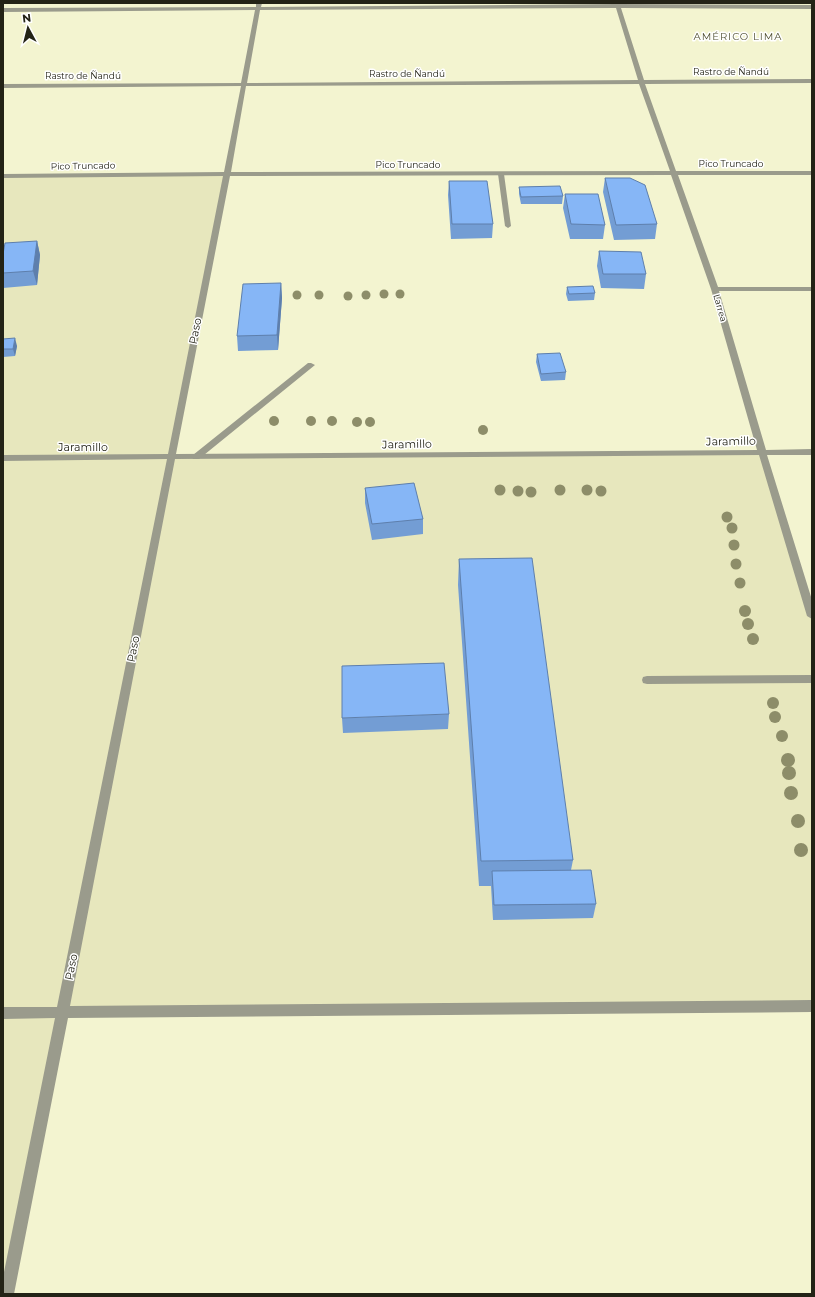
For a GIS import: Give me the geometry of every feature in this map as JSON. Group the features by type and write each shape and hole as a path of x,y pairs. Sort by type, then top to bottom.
{"street":[{"path":"3,10 258,6 618,5 812,7"},
{"name":"Larrea","path":"618,5 641,81 715,289 762,452 812,616"},
{"name":"Paso","path":"7,1294 170,457 227,174 258,6"},
{"name":"Rastro de Ñandú","path":"3,86 812,81"},
{"name":"Pico Truncado","path":"3,176 812,173"},
{"path":"501,174 508,226"},
{"path":"715,289 812,289"},
{"path":"196,457 311,365"},
{"name":"Jaramillo","path":"3,458 812,452"},
{"path":"647,680 812,679"},
{"path":"3,1013 812,1006"}],"shaded area":[{"path":"227,174 170,457 762,452 812,616 812,1006 62,1013 3,1294 3,176"}],"building":[{"path":"605,178 630,178 645,185 657,224 616,225"},
{"path":"449,181 487,181 493,224 452,224"},
{"path":"560,186 563,196 521,197 519,187"},
{"path":"565,194 598,194 605,225 571,224"},
{"path":"37,241 33,271 3,273 3,254 5,243"},
{"path":"599,251 641,252 646,274 603,274"},
{"path":"281,283 277,335 237,336 243,284"},
{"path":"593,286 595,293 569,294 567,287"},
{"path":"15,338 13,349 3,349 3,339"},
{"path":"560,353 566,372 541,374 537,354"},
{"path":"414,483 423,519 372,524 365,488"},
{"path":"532,558 573,860 481,861 459,559"},
{"path":"444,663 449,714 342,718 342,666"},
{"path":"591,870 596,904 494,905 492,871"}],"district":[{"name":"AMÉRICO LIMA","path":"738,36"}]}
